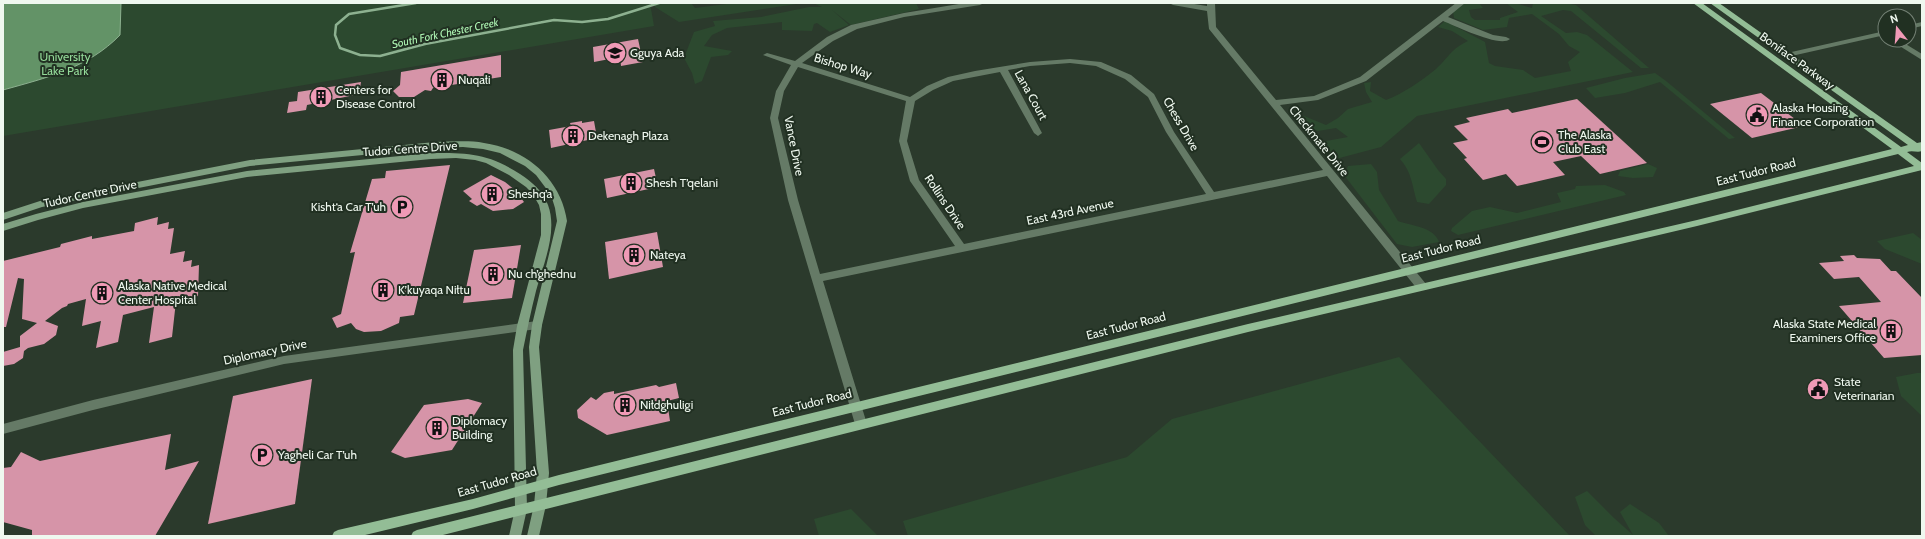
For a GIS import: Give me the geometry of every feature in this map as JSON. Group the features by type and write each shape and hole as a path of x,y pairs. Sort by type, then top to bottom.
{"main road":[{"name":"Boniface Parkway","path":"1697,3 1922,167"},
{"name":"Boniface Parkway","path":"1714,3 1920,148"},
{"name":"East Tudor Road","path":"338,536 473,504 542,484 855,407 1900,151 1920,148"},
{"path":"417,536 1248,328 1697,223 1922,167"}],"street":[{"name":"Vance Drive","path":"861,424 793,200 774,118 780,90 796,64 830,39 854,28 904,16 980,3"},
{"path":"1173,3 1211,6"},
{"path":"1273,103 1315,98 1363,80 1460,3"},
{"name":"Checkmate Drive","path":"1211,6 1212,27 1422,287"},
{"path":"1441,17 1491,37 1506,39"},
{"path":"1787,55 1877,35"},
{"path":"1906,48 1922,58"},
{"name":"Bishop Way","path":"768,55 911,100"},
{"name":"Chess Drive","path":"1003,69 1030,64 1070,62 1098,64 1128,77 1151,96 1170,132 1212,196"},
{"path":"911,100 930,88 951,79 1003,69"},
{"name":"Lana Court","path":"1003,69 1038,133"},
{"name":"Rollins Drive","path":"911,100 903,141 915,181 962,248"},
{"name":"Tudor Centre Drive","path":"3,217 40,204 250,163 435,145 490,147 508,153 532,167 548,182 559,199 562,211 562,221 537,325 534,347 542,484 540,505 533,536"},
{"name":"Tudor Centre Drive","path":"3,228 36,217 83,205 247,174 431,156 480,158 496,163 535,189 544,202 547,214 546,235 522,326 518,350 521,509 515,536"},
{"name":"East 43rd Avenue","path":"817,278 1329,172"},
{"name":"Diplomacy Drive","path":"3,429 94,405 284,360 537,325"}],"green space":[{"name":"University Lake Park","path":"3,3 650,3 654,26 3,136"},
{"path":"655,3 691,3 695,8 734,3 803,3 679,22 655,7"},
{"path":"813,3 916,3 919,9 851,25 832,10 849,25 830,32 817,23 814,24 812,31 782,30 782,22 727,28 712,35 704,46 732,51 728,55 711,57 702,81 695,84 692,73 684,58 694,32 715,26 713,21 761,17 809,7 822,7"},
{"path":"1464,3 1479,3 1483,8 1469,10 1471,17 1475,20 1500,20 1500,18 1518,12 1506,3 1515,3 1532,8 1533,3 1564,3 1576,5 1649,68 1641,68 1571,11 1563,10 1541,16 1566,33 1577,32 1587,35 1633,72 1417,116 1381,147 1332,160 1315,143 1348,137 1336,128 1318,131 1296,122 1304,116 1326,125 1338,118 1348,109 1372,102 1366,92 1364,83 1371,82 1370,91 1386,100 1418,82 1436,69 1454,50 1468,41 1452,31 1438,27 1445,21 1485,42 1489,63 1495,66 1523,70 1535,78 1571,71 1568,62 1580,52 1569,46 1559,34 1532,14 1509,18 1507,27 1483,30 1454,18 1453,11"},
{"path":"1655,73 1735,138 1729,139 1660,82 1625,93 1595,98 1586,88 1625,78"},
{"path":"1419,143 1446,179 1446,185 1429,204 1417,202 1411,179 1407,169 1400,159"},
{"path":"1371,164 1377,172 1379,190 1398,221 1428,230 1439,242 1412,247 1397,244 1344,175 1348,166"},
{"path":"1648,164 1657,168 1653,177 1633,178 1618,176 1620,171"},
{"path":"1605,185 1624,192 1626,195 1458,235 1451,231 1452,228 1472,211 1490,207 1517,213 1561,202 1557,193 1575,189 1576,186"},
{"path":"1913,233 1922,240 1922,264 1885,249 1877,241"},
{"path":"1399,357 1570,536 908,536 903,521 1127,457 1172,419"},
{"path":"1922,373 1922,416 1901,396 1896,377"},
{"path":"1587,491 1633,535 1620,512 1630,504 1659,523 1669,536 1596,536 1585,525 1575,497"},
{"path":"851,509 878,536 819,536 814,519"}],"shaded area":[{"path":"3,3 121,3 120,35 108,46 80,64 50,76 3,90"}],"building":[{"name":"Gguya Ada","path":"638,39 643,62 621,66 620,57 594,62 593,47"},
{"name":"Nuqałi","path":"501,55 501,77 433,88 431,91 425,90 414,97 399,97 393,91 400,85 401,72"},
{"name":"Centers for Disease Control","path":"361,82 359,94 307,105 306,110 287,113 289,102 297,101 298,92"},
{"name":"Alaska Housing Finance Corporation","path":"1761,93 1804,126 1752,138 1710,104"},
{"name":"The Alaska Club East","path":"1577,99 1647,163 1600,174 1581,156 1553,162 1565,175 1517,186 1506,174 1483,180 1464,159 1467,158 1453,143 1468,140 1454,126 1470,122 1466,118 1508,109 1512,113"},
{"name":"Dekenagh Plaza","path":"582,121 582,123 594,121 597,138 551,148 549,130 571,126 570,123"},
{"path":"450,165 414,315 400,317 399,323 381,331 364,332 356,329 351,323 337,328 332,318 341,314 355,252 350,253 372,179 385,178 386,171"},
{"name":"Shesh T’qelani","path":"654,169 658,187 607,198 604,179"},
{"name":"Sheshq’a","path":"491,175 505,182 515,190 524,202 513,209 493,211 481,204 477,206 469,201 472,199 463,191"},
{"name":"Alaska Native Medical Center Hospital","path":"158,217 157,225 169,222 168,229 174,228 170,254 185,251 183,262 192,260 191,267 199,265 198,296 176,301 172,337 149,343 154,307 123,315 118,342 96,348 101,321 82,326 86,299 68,304 45,321 58,326 56,335 44,344 28,348 24,351 23,358 14,364 3,366 3,352 20,347 20,336 37,323 22,319 24,279 18,278 6,327 3,327 3,261 60,247 61,244 92,236 92,239 134,231 135,223"},
{"name":"Nateya","path":"657,232 663,267 609,279 605,242"},
{"name":"Nu ch’ghednu","path":"521,245 512,298 463,303 474,250"},
{"name":"Alaska State Medical Examiners Office","path":"1854,255 1857,258 1880,259 1891,271 1896,271 1922,298 1922,355 1884,358 1839,306 1881,302 1859,277 1834,279 1819,263 1844,261 1840,256"},
{"name":"Yagheli Car T’uh","path":"312,379 295,504 208,524 233,396"},
{"name":"Niłdghuligi","path":"676,383 679,398 667,401 670,421 607,435 578,418 577,410 591,397 596,400 604,393 614,391 614,394 656,385 659,387"},
{"name":"Diplomacy Building","path":"468,399 482,403 452,450 405,458 391,452 424,405"},
{"path":"171,434 165,470 199,461 155,536 32,536 32,530 3,522 3,468 11,467 21,452 40,461"}],"waterway":[{"name":"South Fork Chester Creek","path":"416,3 349,14 336,25 335,35 340,48 360,55 380,56 425,44 554,20 582,22 608,19 659,3"}],"place":[{"name":"Gguya Ada","path":"615,53"},
{"name":"Nuqałi","path":"442,80"},
{"name":"Centers for Disease Control","path":"321,97"},
{"name":"Alaska Housing Finance Corporation","path":"1757,115"},
{"name":"Dekenagh Plaza","path":"573,136"},
{"name":"The Alaska Club East","path":"1542,142"},
{"name":"Shesh T’qelani","path":"631,183"},
{"name":"Sheshq’a","path":"492,194"},
{"name":"Kisht‘a Car T’uh","path":"402,207"},
{"name":"Nateya","path":"634,255"},
{"name":"Nu ch’ghednu","path":"493,274"},
{"name":"K’kuyaqa Niłtu","path":"383,290"},
{"name":"Alaska Native Medical Center Hospital","path":"102,293"},
{"name":"Alaska State Medical Examiners Office","path":"1891,331"},
{"name":"State Veterinarian","path":"1818,389"},
{"name":"Niłdghuligi","path":"625,405"},
{"name":"Diplomacy Building","path":"437,428"},
{"name":"Yagheli Car T’uh","path":"262,455"}]}
